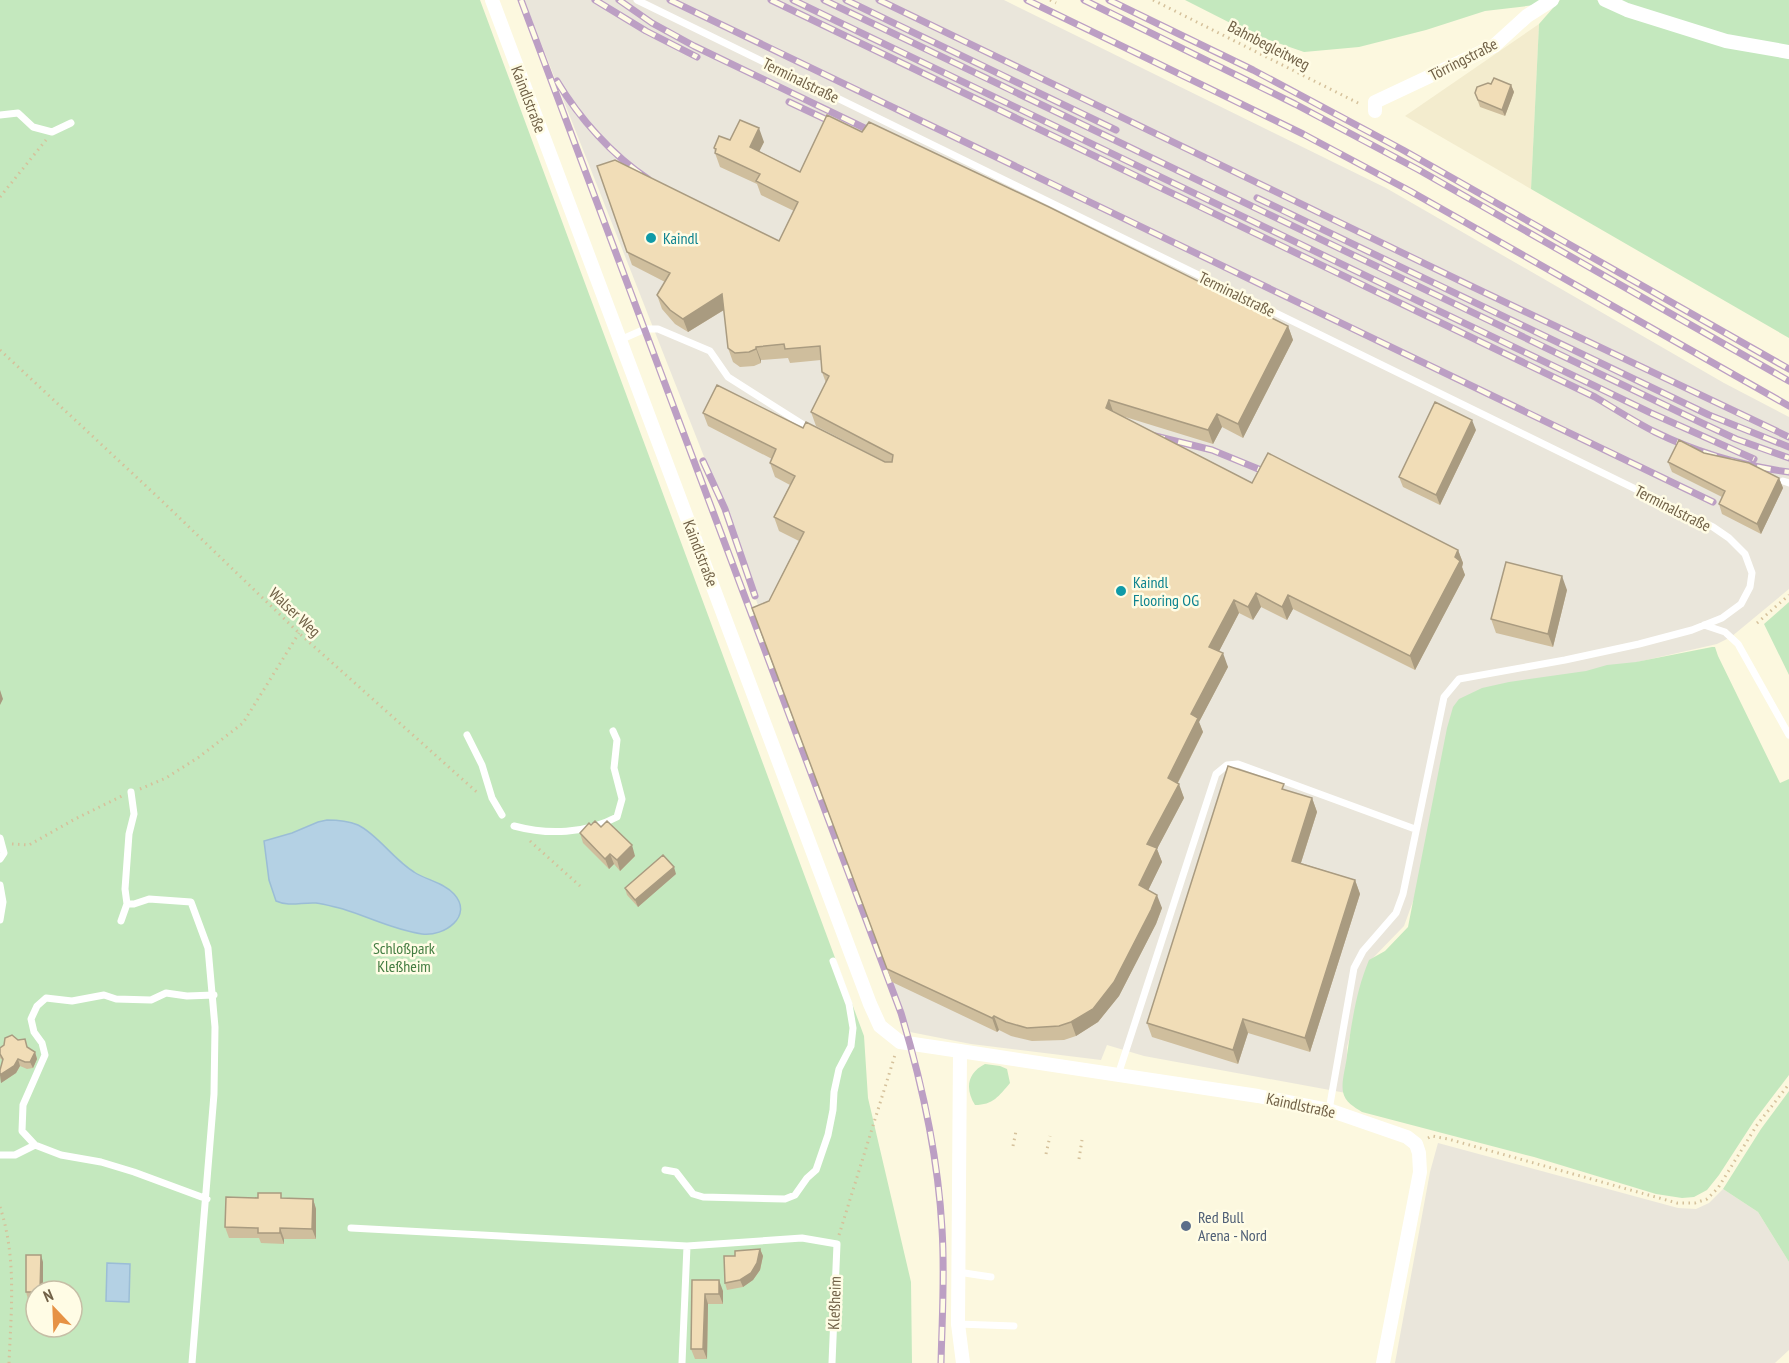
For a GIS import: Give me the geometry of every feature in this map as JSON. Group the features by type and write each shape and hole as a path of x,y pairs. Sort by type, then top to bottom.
{"street":[{"name":"Kaindlstraße","path":"492,0 880,1026 900,1042 1258,1096 1329,1110 1398,1132 1416,1144"},
{"name":"Törringstraße","path":"1375,111 1375,102 1494,46 1527,16 1552,0"},
{"path":"1605,0 1627,10 1726,41 1789,52"},
{"path":"960,1051 957,1213 958,1324 963,1363"},
{"path":"1383,1363 1420,1172 1416,1144"}],"lane":[{"name":"Terminalstraße","path":"637,0 1713,528 1729,538 1745,554 1752,573 1749,587 1741,604 1722,618 1692,630 1628,646 1459,679 1443,697 1403,894 1396,913 1363,951 1354,968 1329,1110"},
{"path":"0,116 18,113 33,127 52,132 71,123"},
{"path":"620,340 645,330 658,329 710,351 728,377 822,435"},
{"path":"1704,625 1725,632 1738,644 1789,735"},
{"path":"514,826 543,832 563,832 602,825 617,817 622,799 614,768 617,740 613,731"},
{"path":"467,735 482,765 492,798 502,815"},
{"path":"1118,1075 1216,774 1227,765 1238,764 1415,829"},
{"path":"121,921 127,904 125,889 129,834 134,814 131,792"},
{"path":"0,838 4,853 0,860"},
{"path":"0,885 3,902 0,920"},
{"path":"127,904 149,899 191,902 208,948 214,995 214,1094 192,1363"},
{"path":"665,1170 676,1172 693,1194 703,1197 784,1199 795,1196 807,1178 816,1170 828,1135 839,1069 851,1046 853,1028 842,981 833,961"},
{"path":"207,1199 134,1172 101,1162 62,1155 35,1145 22,1131 23,1105 45,1055 42,1043 34,1032 31,1019 37,1006 46,998 72,1001 104,995 116,999 151,1000 166,993 187,996 214,995"},
{"path":"0,1155 15,1155 35,1145"},
{"path":"351,1228 687,1246 802,1238 837,1244"},
{"name":"Kleßheim","path":"831,1363 837,1244"},
{"path":"682,1363 687,1246"},
{"path":"958,1272 991,1277"},
{"path":"958,1324 1014,1326"}],"path":[{"path":"1050,0 1056,3"},
{"name":"Bahnbegleitweg","path":"1153,0 1375,111"},
{"path":"0,197 52,132"},
{"name":"Walser Weg","path":"0,350 299,633 484,800"},
{"path":"1756,623 1789,595"},
{"path":"0,838 16,845 29,844 84,814 166,778 199,757 243,723 299,633"},
{"path":"514,826 580,886"},
{"path":"837,1244 900,1042"},
{"path":"1416,1144 1432,1136 1448,1138 1677,1203 1695,1203 1707,1199 1718,1188 1757,1125 1789,1084"},
{"path":"1013,1146 1016,1131"},
{"path":"1046,1154 1050,1136"},
{"path":"1079,1160 1082,1140"},
{"path":"0,1208 7,1228 12,1281 9,1363"}],"shaded area":[{"name":"Kaindl","path":"524,0 1004,0 1386,188 1724,383 1789,417 1789,589 1731,637 1717,644 1461,702 1424,871 1404,926 1370,961 1347,1047 1346,1093 1144,1056 1107,1045 1101,1060 971,1044 910,1032 714,482"},
{"path":"1539,24 1531,189 1405,116"},
{"path":"1438,1143 1678,1208 1696,1209 1709,1203 1723,1189 1758,1212 1789,1262 1789,1350 1775,1363 1395,1363 1430,1172"}],"green space":[{"name":"Schloßpark Kleßheim","path":"0,0 480,0 864,1036 868,1098 911,1282 912,1363 0,1363"},
{"path":"1185,0 1548,0 1544,4 1485,11 1426,30 1359,47 1304,52 1252,34"},
{"path":"1560,0 1597,0 1789,56 1789,338 1531,189 1539,24"},
{"path":"1614,0 1789,0 1789,49 1724,36"},
{"path":"1789,602 1789,675 1764,624"},
{"path":"1715,647 1780,783 1789,779 1789,1075 1754,1121 1719,1175 1707,1190 1694,1197 1682,1198 1656,1194 1534,1157 1362,1112 1353,1106 1344,1096 1343,1083 1358,995 1369,960 1385,951 1408,927 1447,728 1453,707 1459,699 1482,688 1509,682 1586,671 1607,665 1636,662"},
{"path":"985,1064 1007,1069 1010,1083 999,1096 987,1103 975,1105 969,1087 971,1077"},
{"path":"1789,1091 1789,1262 1758,1212 1723,1189 1761,1129"}],"water":[{"path":"327,820 358,825 372,834 407,867 450,890 459,902 461,910 454,923 439,932 422,934 402,930 326,905 286,904 276,901 269,880 264,841"},
{"path":"107,1263 130,1264 129,1302 106,1301"}],"building":[{"path":"1494,78 1511,85 1502,110 1478,100 1475,93 1477,87 1491,84"},
{"name":"Kaindl Flooring OG","path":"827,115 862,132 869,122 1049,207 1288,326 1238,424 1217,414 1208,430 1109,400 1106,408 1252,483 1268,453 1458,550 1455,557 1460,561 1410,656 1288,595 1282,607 1256,593 1248,607 1234,600 1209,647 1223,653 1191,714 1198,718 1168,778 1179,784 1147,844 1157,848 1139,885 1157,895 1151,910 1114,982 1093,1009 1059,1026 1027,1028 994,1016 992,1018 887,969 752,608 769,601 804,532 774,517 795,476 770,463 776,449 703,413 717,385 803,428 806,422 885,462 892,462 893,455 811,412 829,376 822,372 820,346 785,349 784,344 756,347 749,352 735,353 728,348 722,294 683,319 670,310 657,295 670,273 627,252 597,166 615,160 779,241 798,202 756,181 760,174 715,153 714,148 719,136 730,140 740,120 759,128 750,147 800,172"},
{"path":"1435,402 1472,420 1436,495 1399,477"},
{"path":"1679,440 1704,453 1749,463 1779,478 1757,524 1719,504 1725,491 1668,462"},
{"path":"1506,562 1562,576 1548,634 1491,619"},
{"path":"1228,766 1284,784 1282,789 1312,798 1292,861 1355,880 1305,1038 1243,1019 1233,1050 1147,1023"},
{"path":"595,821 601,827 607,821 632,845 617,860 610,854 605,859 580,833 589,823 591,825"},
{"path":"663,855 674,867 635,900 625,888"},
{"path":"12,1035 18,1040 25,1039 27,1047 35,1052 30,1062 18,1059 14,1066 0,1075 3,1059 0,1048 4,1045 5,1038"},
{"path":"258,1193 281,1193 281,1198 313,1199 312,1229 280,1228 280,1233 258,1233 258,1228 225,1227 226,1197 258,1198"},
{"path":"760,1249 757,1263 751,1273 740,1280 725,1283 724,1256 735,1256 735,1251"},
{"path":"26,1255 41,1255 40,1279 26,1279"},
{"path":"692,1280 719,1280 719,1294 705,1294 703,1349 691,1349"}],"railway":[{"path":"521,0 901,1013 916,1066 937,1174 943,1263 941,1363"},
{"path":"595,0 646,31 697,57"},
{"path":"619,0 652,23 694,46 879,135"},
{"path":"670,0 1713,502"},
{"path":"771,0 1595,397 1655,432 1721,458 1789,472"},
{"path":"793,0 1651,413 1754,459"},
{"path":"824,0 1704,424 1736,439 1789,458"},
{"path":"846,0 1116,130"},
{"path":"879,0 1789,437"},
{"path":"1027,0 1303,134 1410,191 1789,406"},
{"path":"1084,0 1295,104 1419,170 1789,381"},
{"path":"1109,0 1253,70 1403,150 1789,369"},
{"path":"557,81 575,109 597,135 622,159 648,179"},
{"path":"789,102 840,126"},
{"path":"1257,198 1709,415 1789,447"},
{"path":"1151,435 1212,450 1273,475"},
{"path":"703,461 725,509 755,596"}],"place":[{"name":"Kaindl","path":"651,238"},
{"name":"Kaindl Flooring OG","path":"1121,591"},
{"name":"Red Bull Arena - Nord","path":"1186,1226"}]}
